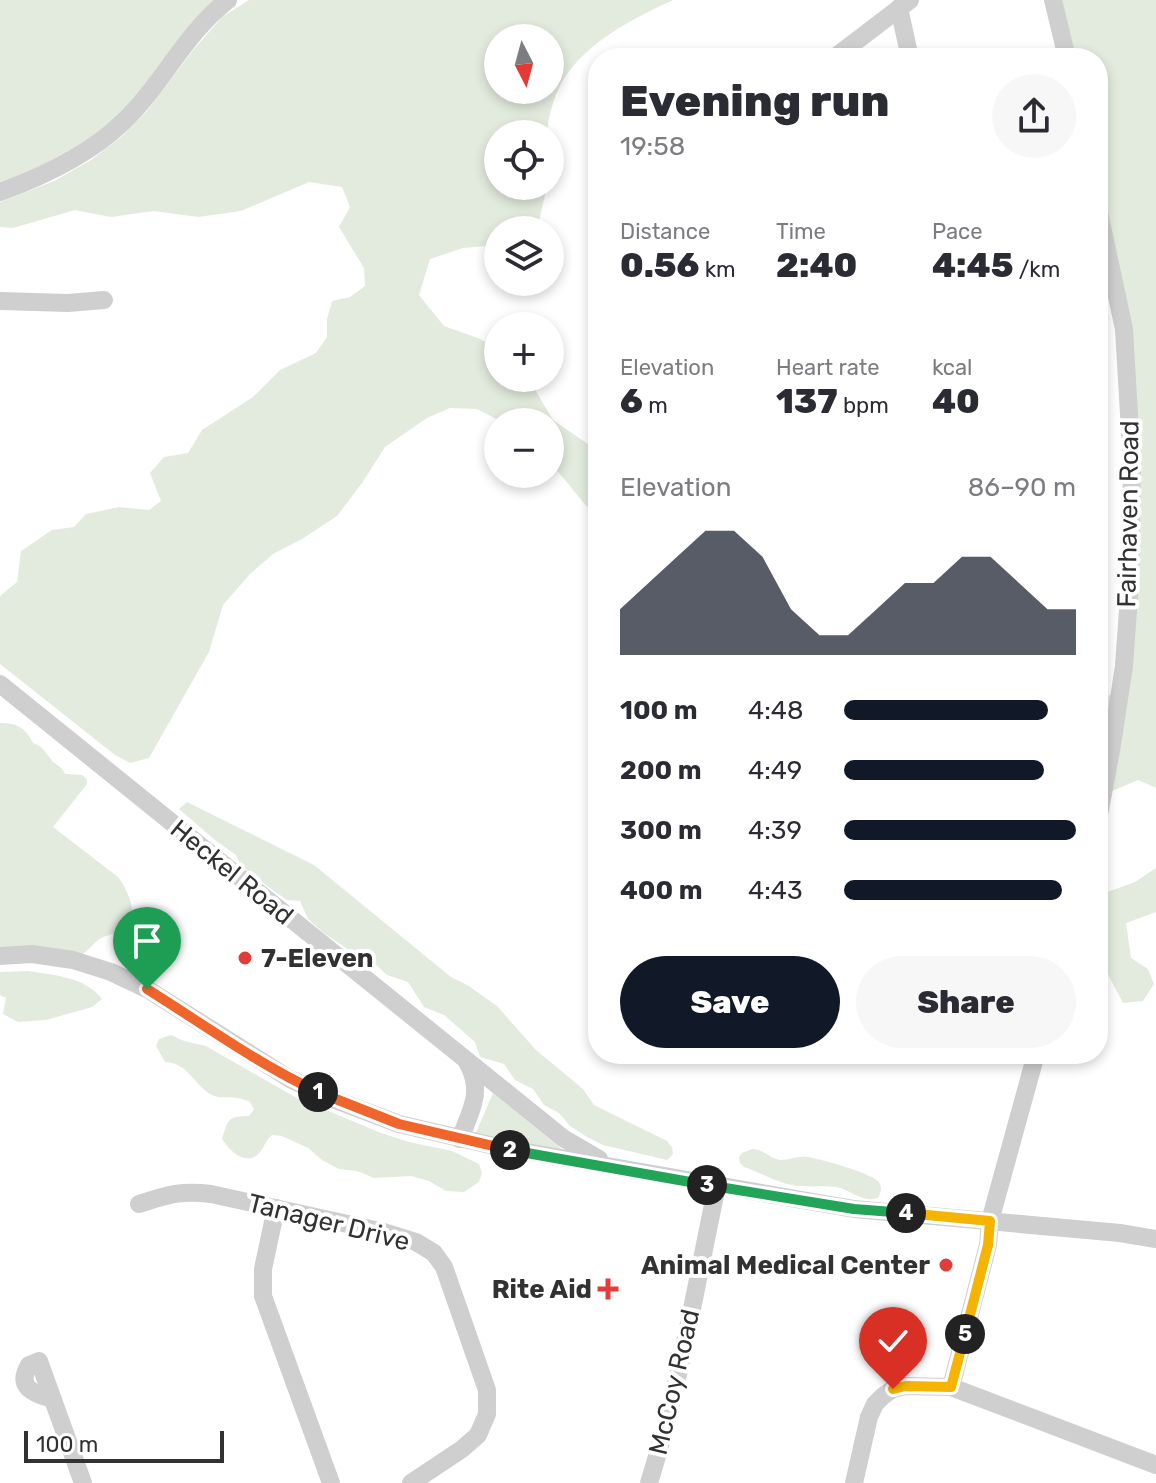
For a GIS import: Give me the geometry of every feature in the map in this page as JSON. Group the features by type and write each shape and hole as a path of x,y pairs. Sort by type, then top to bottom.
{"street":[{"path":"0,192 54,169 94,147 124,121 204,22 228,0"},
{"path":"1054,2 1065,48"},
{"path":"847,48 905,4"},
{"path":"905,4 909,48"},
{"name":"Fairhaven Road","path":"1108,255 1124,329 1132,466 1130,582 1124,666 1108,767"},
{"path":"0,301 68,303 104,300"},
{"name":"Heckel Road","path":"0,684 563,1138 618,1169"},
{"path":"0,956 32,954 73,960 111,972 147,989 290,1079 399,1124 460,1139 854,1209 1156,1239"},
{"path":"460,1139 476,1094 476,1084 465,1060"},
{"path":"951,1387 988,1245 990,1221 1033,1064"},
{"name":"McCoy Road","path":"649,1483 673,1392 717,1186"},
{"name":"Tanager Drive","path":"139,1204 190,1191 211,1194 384,1232 416,1242 434,1253 444,1267 487,1390 487,1414 478,1435 411,1483"},
{"path":"276,1208 263,1269 263,1296 331,1483"},
{"path":"854,1483 869,1417 875,1404 893,1389 906,1386 951,1387 1156,1465"},
{"path":"53,1399 83,1483"}],"shaded area":[{"path":"0,0 219,0 120,117 49,166 0,184"},
{"path":"249,0 673,0 588,48 564,80 564,24 484,24 484,104 553,104 549,120 484,120 484,200 544,200 540,216 484,216 484,246 463,248 430,259 419,295 444,326 484,341 484,392 536,392 546,408 484,408 484,413 477,409 450,408 427,418 385,447 337,516 273,554 250,574 223,605 209,652 149,758 130,763 115,755 0,664 0,596 17,582 21,551 52,530 74,527 86,514 119,507 149,510 161,501 150,473 164,457 188,453 202,430 253,397 280,370 316,353 327,337 327,319 332,301 350,297 365,286 364,268 339,227 350,207 342,187 309,182 241,211 198,217 154,211 111,217 75,210 13,228 0,227 0,202 54,181 91,160 146,112 222,17"},
{"path":"1055,0 1156,0 1156,788 1138,780 1108,793 1108,764 1124,666 1129,397 1108,269 1108,48 1065,48"},
{"path":"564,428 588,444 588,508 564,479"},
{"path":"1117,694 1108,745 1108,695"},
{"path":"0,723 16,725 24,730 65,774 82,775 87,779 87,784 53,827 118,877 129,897 132,912 128,925 98,940 78,957 0,954"},
{"path":"187,802 314,865 451,977 497,1006 536,1050 583,1089 594,1105 667,1141 673,1154 667,1160 603,1145 570,1126 559,1113 544,1105 533,1089 515,1080 504,1064 480,1057 475,1042 444,1015 424,1007 408,982 387,975 372,961 325,934 308,919 300,901 287,900 241,866 236,855 179,809"},
{"path":"1156,868 1156,912 1126,923 1131,958 1148,969 1154,984 1143,1001 1123,1003 1108,974 1108,892 1135,882"},
{"path":"28,971 78,982 102,999 92,1007 46,1020 18,1022 3,1014 6,998 0,995 0,972"},
{"path":"171,1035 206,1046 295,1097 381,1133 452,1151 479,1164 482,1173 479,1182 464,1192 446,1191 429,1181 411,1176 374,1178 357,1171 339,1169 308,1148 282,1136 272,1135 256,1156 239,1156 222,1139 227,1123 236,1117 249,1116 254,1109 246,1100 212,1095 180,1066 165,1062 156,1046 159,1039"},
{"path":"493,1093 563,1150 475,1135"},
{"path":"752,1149 777,1159 806,1157 855,1170 878,1181 880,1194 878,1198 867,1199 836,1187 780,1182 740,1163 742,1153"}],"place":[{"name":"7-Eleven","path":"245,958"},
{"name":"Animal Medical Center","path":"946,1265"},
{"name":"Rite Aid","path":"608,1289"}],"route":[{"path":"147,989 290,1079 399,1124 503,1148 854,1209 990,1221 988,1245 951,1387 926,1385 893,1389"}]}
